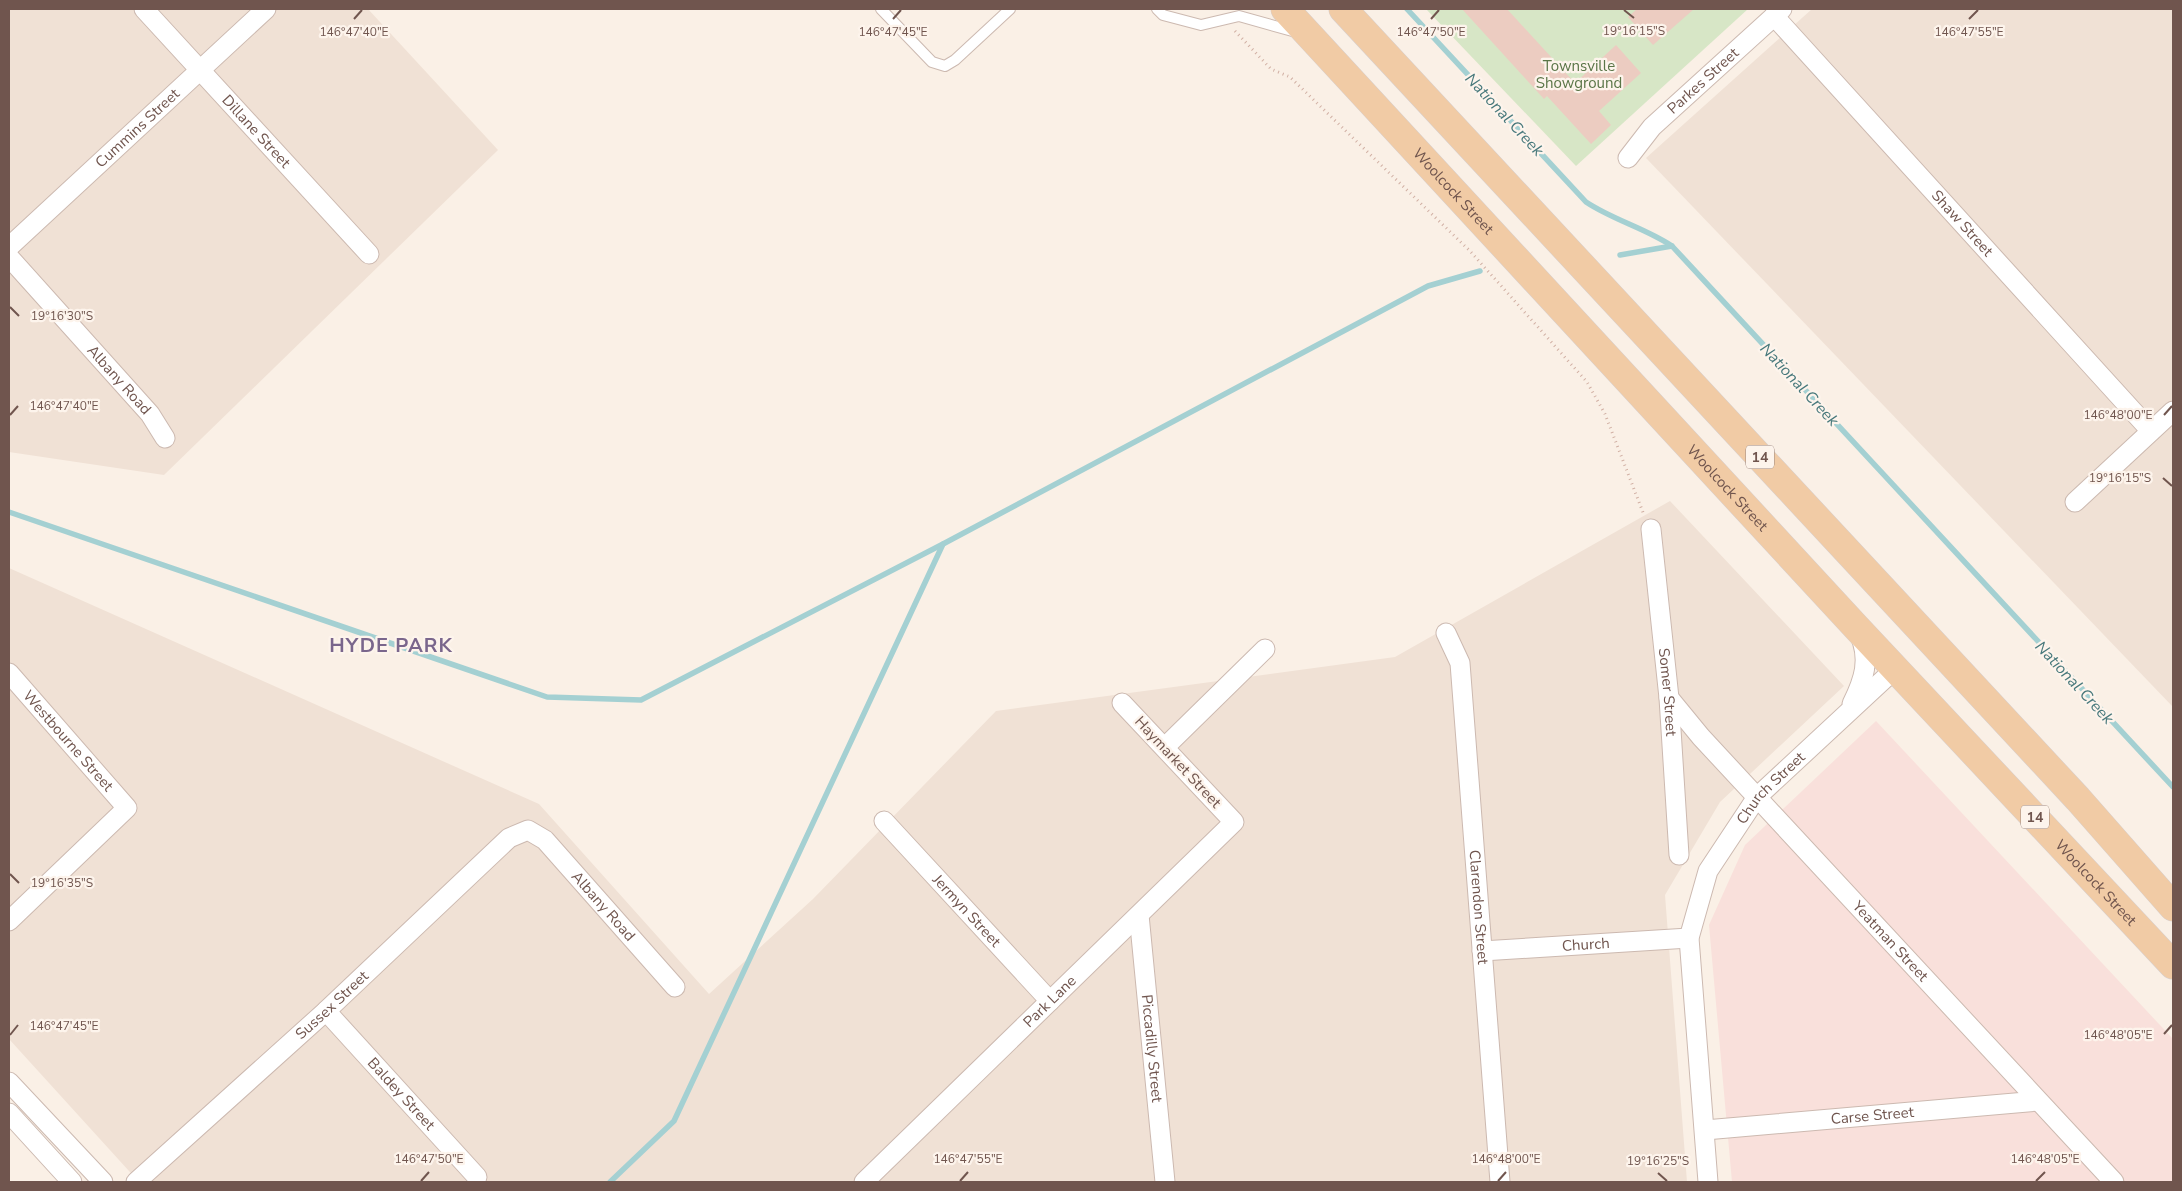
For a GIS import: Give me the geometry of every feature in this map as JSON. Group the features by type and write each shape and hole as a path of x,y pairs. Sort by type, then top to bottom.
{"main road":[{"name":"Woolcock Street","path":"1285,9 1856,627 2173,965"},
{"name":"14","path":"1343,9 2078,799 2173,907"},
{"path":"1887,594 1908,645 1906,656 1896,668"}],"street":[{"name":"Dillane Street","path":"144,9 369,254"},
{"name":"Cummins Street","path":"9,247 266,9"},
{"name":"Parkes Street","path":"1628,158 1652,128 1778,12"},
{"name":"Shaw Street","path":"1778,12 2151,431"},
{"name":"Albany Road","path":"9,257 150,414 165,438"},
{"path":"2075,502 2173,411"},
{"name":"Somer Street","path":"1651,529 1669,698 1679,855"},
{"path":"1844,716 1860,688 1866,667 1864,648 1856,627"},
{"name":"Clarendon Street","path":"1446,633 1460,663 1500,1182"},
{"path":"1165,747 1266,649"},
{"name":"Church Street","path":"1689,938 1708,871 1757,797 1896,668"},
{"name":"Westbourne Street","path":"9,673 127,808 9,921"},
{"name":"Yeatman Street","path":"1669,698 1701,737 2114,1182"},
{"name":"Haymarket Street","path":"1122,703 1234,822"},
{"name":"Jermyn Street","path":"884,821 1050,1001"},
{"name":"Park Lane","path":"864,1182 1234,822"},
{"name":"Albany Road","path":"528,830 545,840 675,987"},
{"name":"Sussex Street","path":"136,1182 326,1011 509,838 528,830"},
{"name":"Piccadilly Street","path":"1139,915 1165,1182"},
{"path":"1689,938 1708,1182"},
{"name":"Church","path":"1482,952 1689,938"},
{"name":"Baldey Street","path":"326,1011 477,1177"},
{"path":"9,1082 103,1182"},
{"name":"Carse Street","path":"1705,1130 2038,1101"},
{"path":"9,1113 72,1182"}],"lane":[{"path":"882,9 932,62 945,66 955,60 1010,9"},
{"path":"1160,12 1201,24 1239,16 1311,37"}],"path":[{"path":"1224,19 1271,69 1290,77 1470,251 1587,382 1605,414 1636,499 1651,529"}],"shaded area":[{"path":"9,9 368,9 498,150 164,475 9,452"},
{"path":"1812,9 2173,9 2173,707 1646,158"},
{"path":"1670,501 1844,686 1720,802 1665,895 1687,1182 139,1182 9,1039 9,568 539,804 709,994 813,899 996,711 1395,657"},
{"path":"1876,721 2173,1039 2173,1182 1732,1182 1709,925 1745,845"}],"green space":[{"name":"Townsville Showground","path":"1426,9 1748,9 1576,166"}],"building":[{"path":"1462,9 1507,9 1575,83 1616,45 1641,73 1599,111 1611,125 1591,144 1547,96 1544,99"},
{"path":"1637,9 1694,9 1653,45 1628,17"}],"waterway":[{"name":"National Creek","path":"1407,9 1586,202 1672,246 2173,787"},
{"path":"1620,255 1672,246"},
{"path":"9,512 547,697 641,700 943,544 1428,286 1480,271"},
{"path":"610,1182 674,1121 943,544"}],"district":[{"name":"HYDE PARK","path":"391,645"}]}
